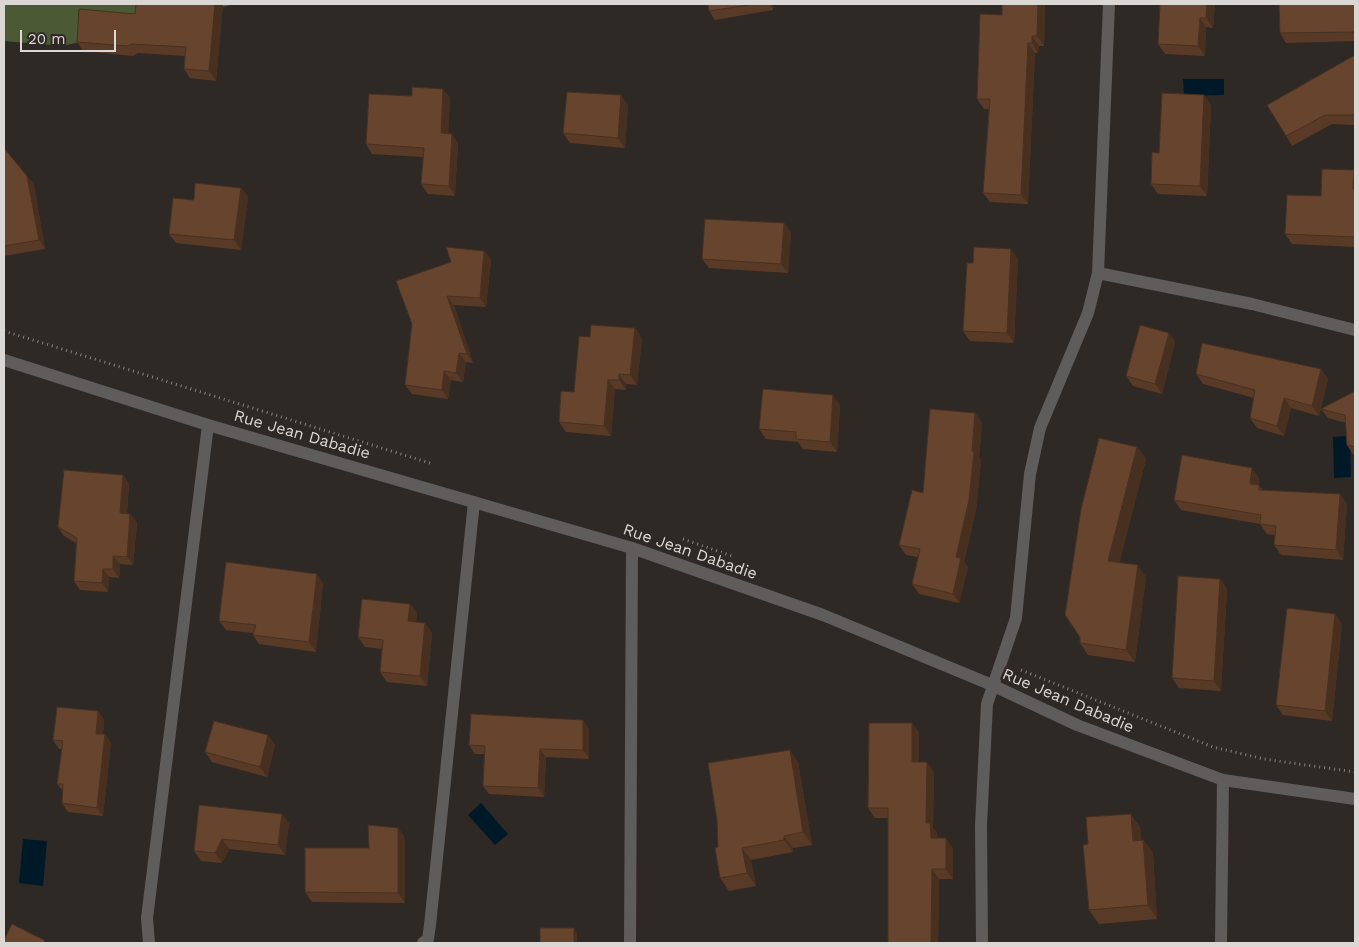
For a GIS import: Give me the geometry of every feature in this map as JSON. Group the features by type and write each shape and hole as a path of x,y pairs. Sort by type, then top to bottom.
{"street":[{"path":"982,943 981,825 987,704 1016,618 1030,474 1040,428 1088,312 1098,273 1109,4"},
{"path":"1098,273 1252,304 1355,330"},
{"name":"Rue Jean Dabadie","path":"4,360 208,425 632,548 823,615 992,685 1077,725 1224,780 1355,799"},
{"path":"149,943 147,918 208,425"},
{"path":"423,943 428,939 430,925 474,502"},
{"path":"630,943 632,548"},
{"path":"1221,943 1224,780"}],"green space":[{"path":"4,4 235,4 63,46 4,41"}],"water":[{"path":"1183,79 1224,79 1224,95 1184,96"},
{"path":"1350,436 1351,477 1334,478 1333,437"},
{"path":"481,803 508,834 495,845 468,815"},
{"path":"23,839 47,841 43,886 19,883"}],"building":[{"path":"136,4 215,4 209,71 184,69 186,47 131,44 127,46 77,42 79,9 135,14"},
{"path":"708,4 755,4 709,11"},
{"path":"1002,4 1038,4 1037,36 1032,36 1032,43 1028,43 1021,195 983,193 990,99 977,99 980,14 1002,15"},
{"path":"1160,4 1207,4 1206,18 1200,18 1198,46 1158,44"},
{"path":"1279,4 1355,4 1355,32 1280,33"},
{"path":"1355,55 1355,115 1325,115 1286,136 1267,105"},
{"path":"412,87 443,89 441,133 452,134 449,186 421,184 424,148 366,144 369,94 412,96"},
{"path":"567,92 621,95 618,138 563,133"},
{"path":"1162,93 1204,95 1200,186 1151,184 1152,152 1159,153"},
{"path":"4,148 27,176 39,240 4,246"},
{"path":"1322,169 1354,170 1355,237 1285,234 1287,195 1321,196"},
{"path":"195,183 241,188 234,240 169,234 173,198 194,200"},
{"path":"705,219 784,223 781,264 702,259"},
{"path":"446,247 484,251 480,298 447,296 467,354 459,353 456,373 444,371 442,390 405,385 412,324 396,281 451,262"},
{"path":"974,247 1011,249 1007,333 963,331 967,263 973,263"},
{"path":"591,325 635,328 630,375 619,374 619,380 608,380 604,426 559,422 561,391 574,392 579,336 590,337"},
{"path":"1140,325 1169,333 1155,384 1126,376"},
{"path":"1202,343 1321,369 1312,406 1284,398 1277,426 1250,418 1255,390 1196,374"},
{"path":"763,389 833,395 830,442 796,439 796,432 759,429"},
{"path":"1355,391 1355,447 1347,445 1345,415 1321,409"},
{"path":"930,409 975,413 972,451 974,452 969,500 956,557 961,558 953,594 912,584 920,549 899,545 912,490 923,493"},
{"path":"1099,438 1137,447 1108,561 1138,565 1126,650 1080,643 1080,637 1065,615 1081,509"},
{"path":"1182,455 1252,468 1250,484 1259,485 1259,490 1340,494 1336,550 1274,545 1276,526 1260,524 1261,515 1174,500"},
{"path":"64,470 123,475 120,513 130,514 127,557 113,556 113,569 103,569 102,583 74,581 77,538 58,527"},
{"path":"226,562 317,574 309,642 253,635 256,625 219,621"},
{"path":"1178,576 1220,579 1214,681 1172,678"},
{"path":"362,599 410,604 408,621 425,623 420,676 380,672 383,640 358,637"},
{"path":"1287,608 1335,614 1325,711 1276,705"},
{"path":"57,707 98,711 96,734 105,734 97,808 62,803 63,784 57,784 63,741 53,740"},
{"path":"471,714 583,720 583,750 540,749 538,788 483,786 485,746 469,745"},
{"path":"214,721 268,735 260,767 205,752"},
{"path":"869,723 912,723 912,762 927,762 926,823 930,823 931,838 946,838 946,869 932,869 931,943 888,943 888,808 868,808"},
{"path":"790,750 803,832 784,836 784,840 742,848 747,873 720,878 715,848 718,847 717,820 708,763"},
{"path":"199,805 282,814 278,845 222,839 215,853 194,851"},
{"path":"1131,814 1133,841 1143,840 1148,905 1089,910 1083,845 1088,844 1086,817"},
{"path":"368,825 398,828 398,893 305,892 305,848 369,848"},
{"path":"12,924 44,940 45,943 4,943"},
{"path":"540,928 574,928 574,943 540,943"}]}
